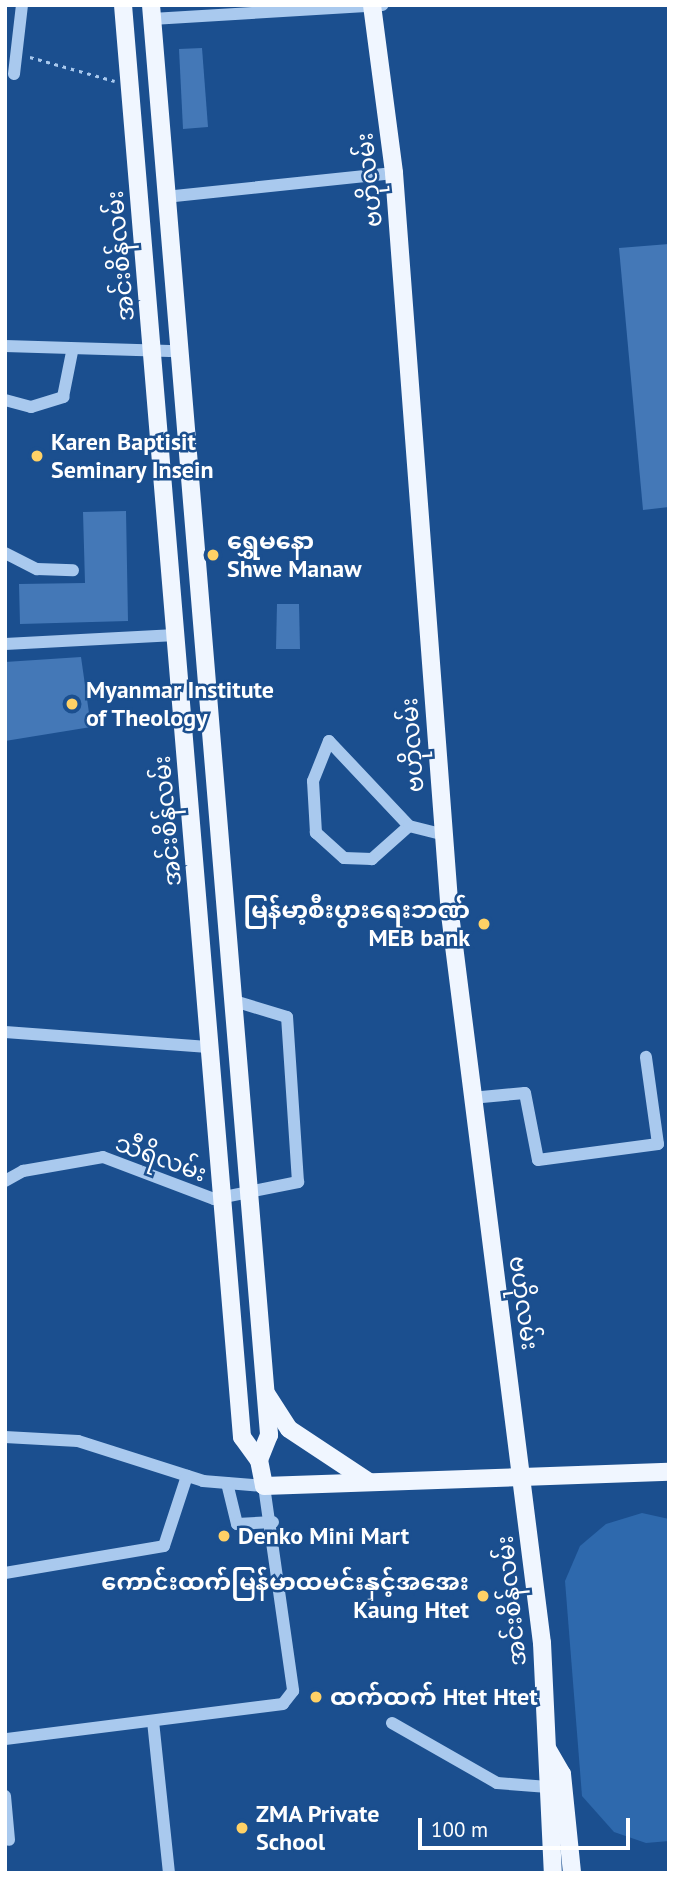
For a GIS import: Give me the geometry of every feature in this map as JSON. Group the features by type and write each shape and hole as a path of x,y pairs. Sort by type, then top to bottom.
{"main road":[{"name":"အင်းစိန်လမ်း","path":"123,5 242,1437 259,1460 264,1486"},
{"name":"ဗဟိုလမ်း","path":"376,6 394,173 444,835 471,1098 523,1478"},
{"name":"အင်းစိန်လမ်း","path":"152,12 195,588 234,1001 269,1435 259,1460"},
{"path":"131,85 156,82"},
{"path":"172,589 195,588"},
{"path":"184,731 208,729"},
{"path":"199,908 225,905"},
{"name":"အင်းစိန်လမ်း","path":"263,1385 289,1429 369,1482"},
{"path":"264,1486 669,1472"},
{"name":"အင်းစိန်လမ်း","path":"523,1478 542,1643 553,1873"},
{"path":"546,1747 562,1774 572,1873"}],"street":[{"path":"13,74 22,5"},
{"path":"152,12 376,6"},
{"path":"166,197 394,173"},
{"path":"5,346 72,352 178,351"},
{"path":"5,400 31,407 64,397 72,352"},
{"path":"5,553 37,569 73,570"},
{"path":"5,644 176,635"},
{"path":"409,826 372,859 344,858 316,833 313,781 329,741 409,826 444,835"},
{"name":"သီရိလမ်း","path":"5,1181 23,1171 103,1157 197,1194 223,1198 249,1196 298,1182 287,1017 234,1001"},
{"path":"5,1032 211,1047"},
{"path":"471,1098 525,1093 538,1160 658,1144 646,1057"},
{"path":"5,1437 78,1441 187,1476 264,1486 273,1522 289,1701 5,1740"},
{"path":"5,1573 164,1546 187,1476"},
{"path":"227,1483 237,1524 273,1522"},
{"path":"153,1721 169,1873"},
{"path":"392,1723 497,1783 548,1787"},
{"path":"5,1796 9,1840"}],"path":[{"path":"16,53 131,85"}],"shaded area":[{"path":"642,1513 669,1519 669,1841 646,1843 614,1832 582,1796 565,1581 580,1546 606,1524"}],"building":[{"path":"202,48 208,127 183,129 179,49"},
{"path":"669,244 669,507 643,510 619,248"},
{"path":"126,511 128,621 20,624 19,584 85,583 83,512"},
{"path":"277,604 299,604 300,649 276,649"},
{"path":"81,657 91,727 5,741 5,662"}],"place":[{"name":"Karen Baptisit Seminary Insein","path":"37,456"},
{"name":"ရွှေမနော Shwe Manaw","path":"213,555"},
{"name":"Myanmar Institute of Theology","path":"72,704"},
{"name":"မြန်မာ့စီးပွားရေးဘဏ် MEB bank","path":"484,924"},
{"name":"Denko Mini Mart","path":"224,1536"},
{"name":"ကောင်းထက်မြန်မာထမင်းနှင့်အအေး Kaung Htet","path":"483,1596"},
{"name":"ထက်ထက် Htet Htet","path":"316,1697"},
{"name":"ZMA Private School","path":"242,1828"}]}
